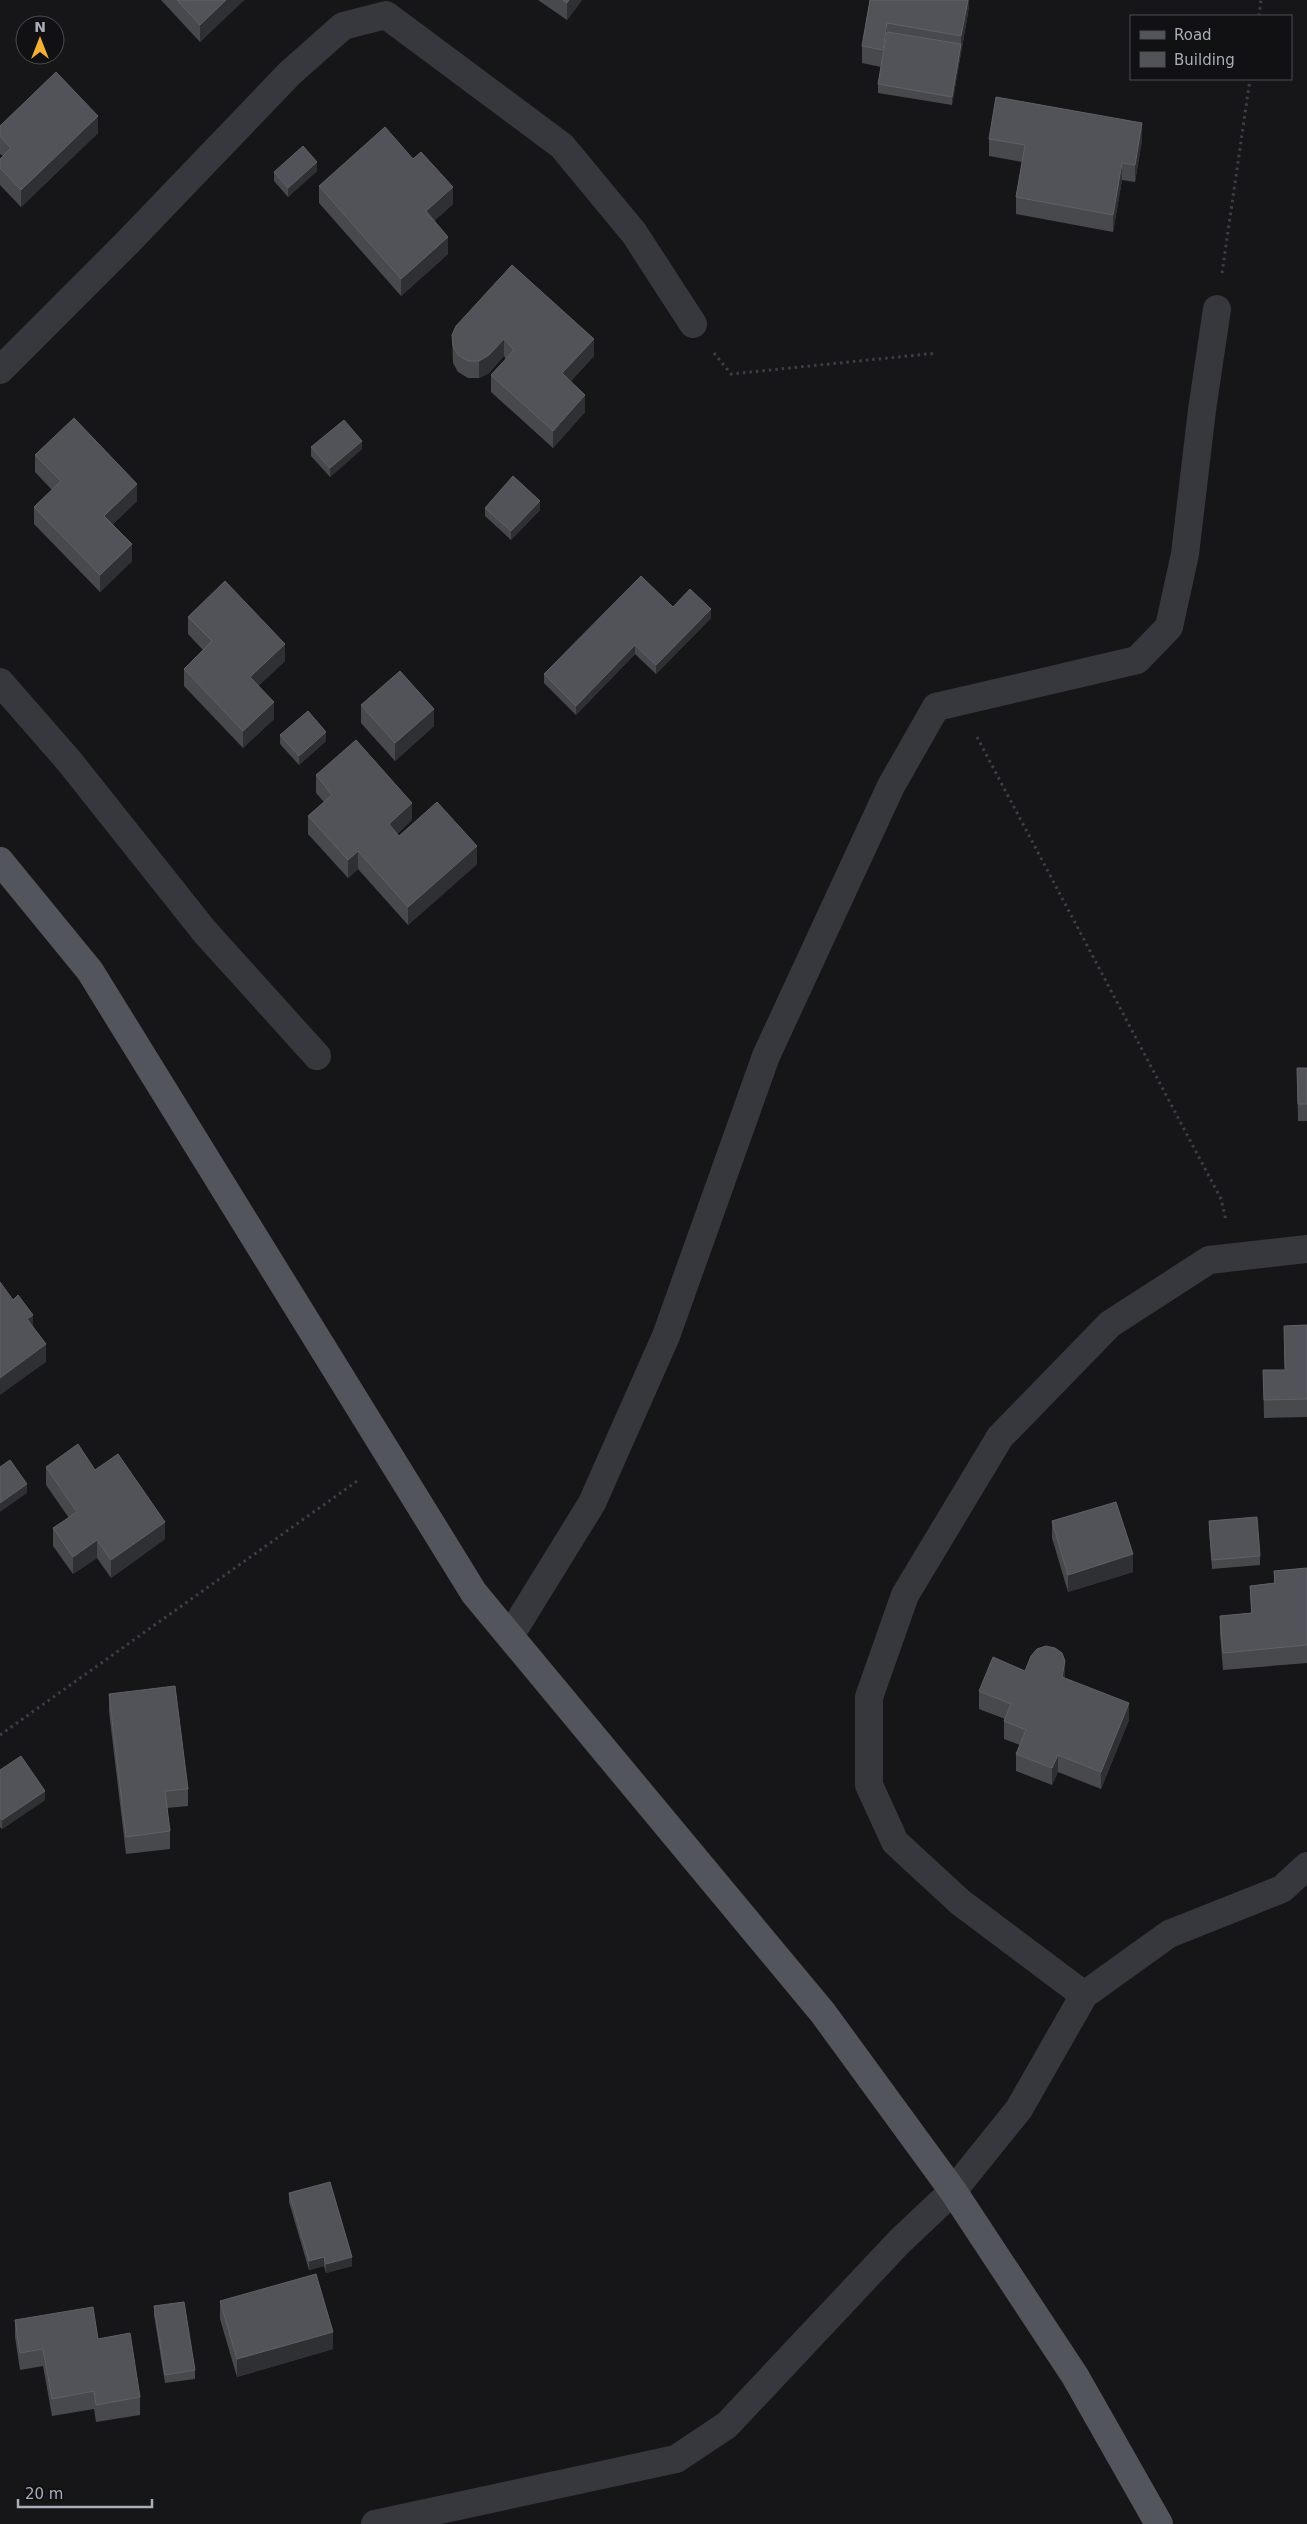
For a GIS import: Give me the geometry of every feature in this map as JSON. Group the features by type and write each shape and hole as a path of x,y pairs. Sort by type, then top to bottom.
{"main road":[{"path":"0,862 90,972 474,1593 823,2012 952,2191 1075,2376 1159,2524"}],"street":[{"path":"0,370 127,243 290,73 343,26 386,15 562,146 634,234 693,324"},
{"path":"510,1636 592,1503 666,1336 766,1056 891,786 936,707 1137,660 1169,627 1185,554 1202,410 1217,309"},
{"path":"0,682 68,761 206,932 317,1056"},
{"path":"1084,1995 960,1902 896,1842 869,1785 869,1697 905,1595 1000,1437 1110,1324 1209,1260 1307,1249"},
{"path":"375,2524 676,2459 727,2425 899,2242 952,2191 1019,2109 1084,1995 1169,1934 1282,1889 1307,1866"}],"path":[{"path":"1259,15 1262,0"},
{"path":"1217,309 1250,80"},
{"path":"693,324 731,374 937,353"},
{"path":"959,703 1220,1199 1235,1257"},
{"path":"0,1735 390,1458"}],"building":[{"path":"177,0 226,0 200,25"},
{"path":"870,0 968,0 961,36 887,23 883,50 862,46"},
{"path":"887,32 961,44 952,97 878,84"},
{"path":"56,72 98,116 21,190 0,168 0,159 11,148 0,136 0,126"},
{"path":"996,97 1142,123 1135,165 1122,163 1113,215 1016,197 1025,145 989,139"},
{"path":"385,127 413,159 421,152 453,187 426,211 448,237 401,279 319,186"},
{"path":"303,146 317,162 288,188 274,172"},
{"path":"512,265 594,339 562,373 585,395 553,431 491,375 514,350 504,339 489,355 479,361 468,361 458,355 453,346 452,335 456,326"},
{"path":"74,418 137,484 104,516 132,544 100,575 34,507 61,481 35,455"},
{"path":"344,420 362,441 330,468 311,447"},
{"path":"513,476 540,501 511,531 485,508"},
{"path":"641,576 673,607 690,589 711,609 656,665 635,645 576,706 544,674"},
{"path":"225,581 285,644 250,677 274,702 243,731 184,669 212,641 188,617"},
{"path":"400,671 434,709 395,743 361,705"},
{"path":"308,711 326,732 299,756 280,735"},
{"path":"356,740 412,803 389,824 399,836 437,802 477,846 408,907 358,851 348,860 308,816 332,795 316,775"},
{"path":"1297,1068 1307,1068 1307,1104 1298,1104"},
{"path":"0,1282 13,1300 18,1295 33,1315 27,1319 46,1344 0,1378"},
{"path":"1307,1325 1307,1399 1264,1400 1263,1370 1285,1370 1284,1326"},
{"path":"78,1444 95,1470 118,1454 165,1522 111,1560 97,1540 73,1557 53,1528 77,1512 46,1467"},
{"path":"10,1460 27,1484 0,1503 0,1467"},
{"path":"1116,1502 1133,1554 1068,1575 1052,1521"},
{"path":"1257,1517 1260,1556 1212,1560 1209,1521"},
{"path":"1307,1568 1307,1645 1223,1653 1220,1616 1252,1613 1250,1586 1275,1583 1274,1571"},
{"path":"1046,1646 1055,1648 1062,1653 1065,1661 1062,1677 1129,1703 1101,1772 1058,1755 1052,1768 1016,1754 1026,1730 1004,1721 1011,1704 979,1691 993,1657 1025,1671 1031,1656 1037,1649"},
{"path":"175,1686 188,1789 165,1791 170,1831 126,1837 109,1694"},
{"path":"21,1756 45,1791 2,1820 0,1818 0,1770"},
{"path":"330,2182 352,2257 326,2264 324,2257 309,2261 289,2193"},
{"path":"316,2274 333,2332 237,2359 220,2301"},
{"path":"184,2302 195,2370 165,2375 154,2306"},
{"path":"93,2307 98,2339 130,2333 140,2397 96,2405 94,2391 52,2399 43,2349 20,2353 15,2320"}]}
